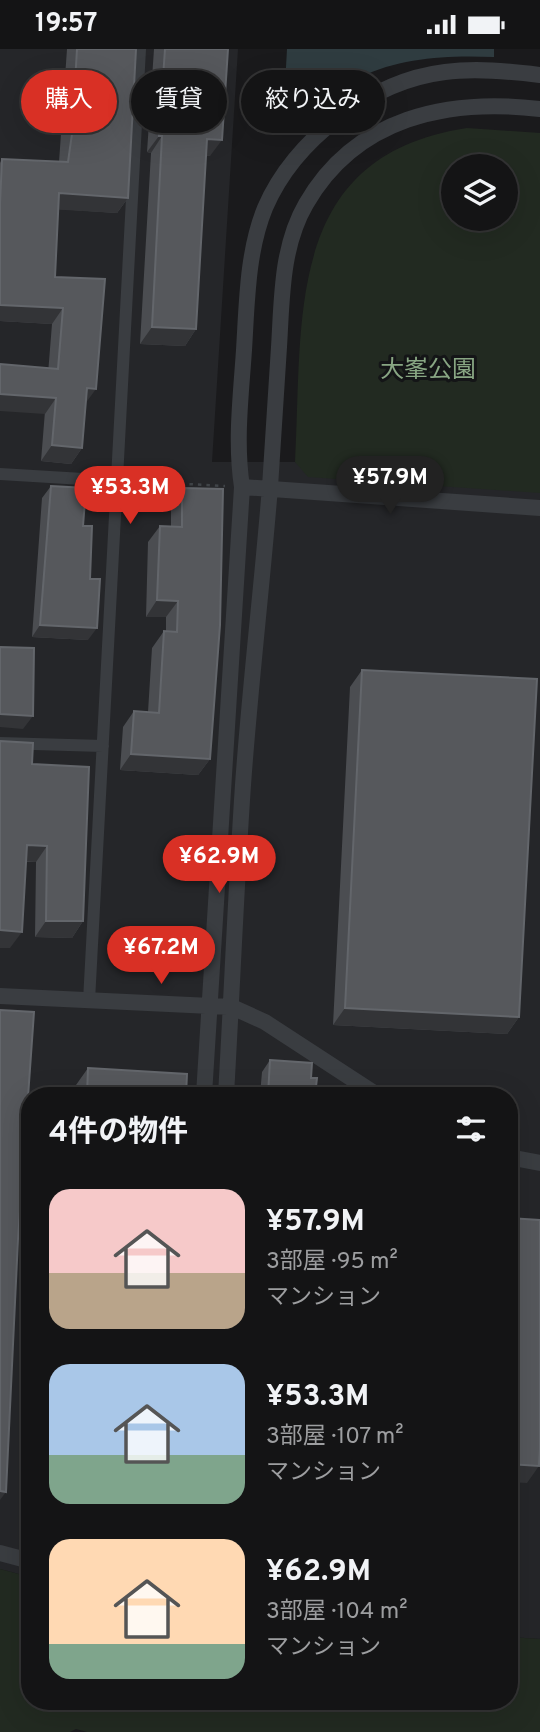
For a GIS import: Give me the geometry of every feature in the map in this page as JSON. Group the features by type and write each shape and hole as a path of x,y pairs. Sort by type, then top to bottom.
{"street":[{"path":"89,1001 140,49"},
{"path":"205,1087 225,723 242,487 237,453 248,281 265,208 299,155 338,118 366,99 402,83 454,71 540,75"},
{"path":"227,1087 243,785 270,490 283,280 291,237 306,204 336,166 358,145 409,117 444,109 485,105 540,109"},
{"path":"0,474 116,481"},
{"path":"242,487 540,508"},
{"path":"0,743 103,746"},
{"path":"0,996 232,1007 265,1022 365,1087"},
{"path":"518,1159 540,1163"},
{"path":"0,1553 21,1559"}],"path":[{"path":"116,481 242,487"}],"shaded area":[{"path":"0,49 238,49 212,462 299,464 445,231 518,231 518,215 540,207 540,1639 518,1638 518,1087 21,1087 21,1575 0,1569"},
{"path":"287,49 494,49 494,57 443,57 409,61 376,70 286,70"}],"green space":[{"name":"大峯公園","path":"467,128 540,133 540,493 308,477 295,462 304,300 315,251 334,208 364,172 407,144"},
{"path":"0,1569 21,1575 21,1710 518,1710 518,1638 540,1639 540,1732 87,1732 76,1729 70,1732 0,1732"}],"building":[{"path":"77,49 136,49 135,70 131,70 128,198 59,193 55,277 105,279 96,389 87,388 82,448 52,445 56,398 0,394 0,364 58,369 63,308 0,305 2,159 68,162 72,133 117,133 117,70 76,70"},
{"path":"165,49 228,49 227,70 164,70"},
{"path":"159,133 222,133 222,140 207,139 196,329 152,327 162,136 159,136"},
{"path":"51,486 86,488 83,526 92,526 90,579 100,579 97,628 40,625"},
{"path":"182,488 223,489 220,625 210,759 131,754 134,711 159,713 164,631 177,632 178,601 157,600 160,526 182,527"},
{"path":"0,647 34,648 33,716 0,714"},
{"path":"362,670 537,679 519,1017 345,1008"},
{"path":"0,741 33,743 32,764 89,767 83,921 46,921 47,846 27,845 22,932 0,930"},
{"path":"0,1010 34,1012 29,1087 21,1087 21,1196 6,1492 0,1491"},
{"path":"270,1060 312,1063 311,1078 317,1078 316,1087 268,1087"},
{"path":"88,1068 187,1074 186,1087 87,1087"},
{"path":"518,1219 540,1220 539,1466 518,1465"}]}
